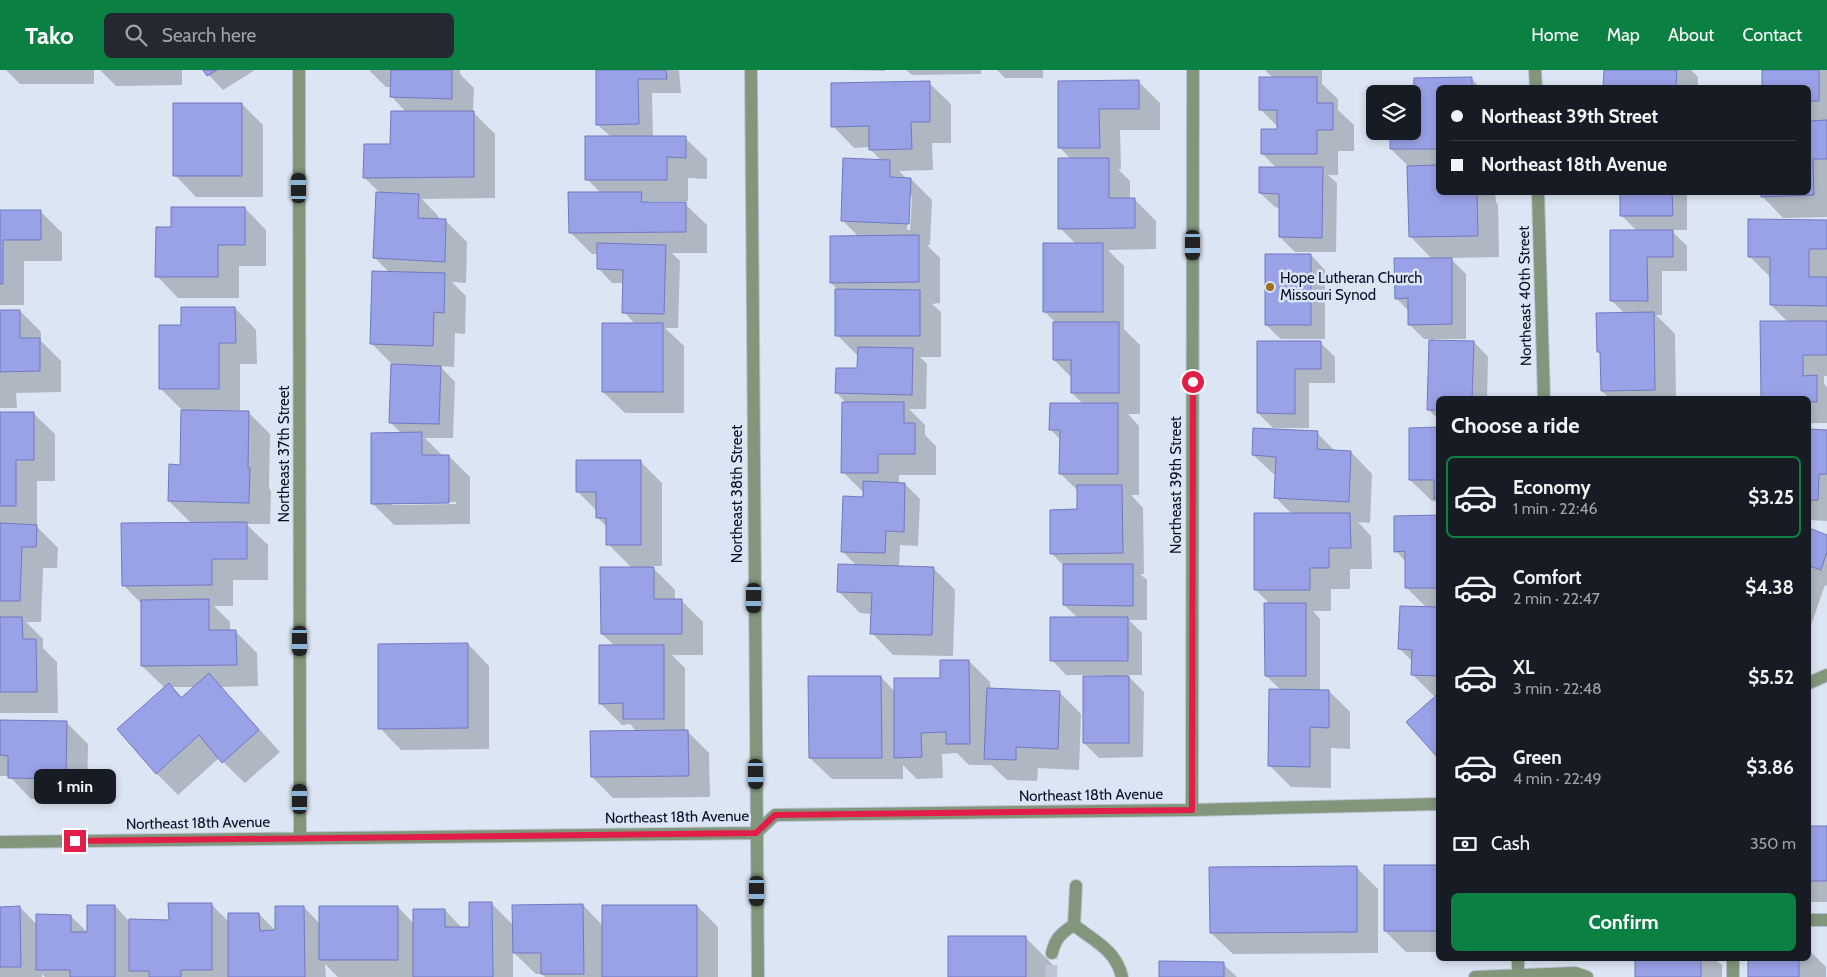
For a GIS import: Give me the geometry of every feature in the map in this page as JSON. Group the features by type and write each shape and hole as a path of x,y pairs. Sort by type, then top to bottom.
{"street":[{"name":"Northeast 37th Street","path":"299,70 300,838"},
{"name":"Northeast 38th Street","path":"750,70 758,977"},
{"name":"Northeast 39th Street","path":"1192,810 1193,70"},
{"path":"1535,70 1536,85"},
{"name":"Northeast 40th Street","path":"1538,195 1544,396"},
{"path":"1811,682 1827,675"},
{"name":"Northeast 18th Avenue","path":"0,842 756,833 775,815 1192,810 1436,804"},
{"path":"1074,925 1076,886"},
{"path":"1811,920 1827,920"},
{"path":"1052,953 1054,943 1060,934 1074,925"},
{"path":"1074,925 1106,948 1116,958 1122,977"},
{"path":"1518,961 1518,976"},
{"path":"1733,961 1733,977"},
{"path":"1475,977 1575,973 1587,977"}],"building":[{"path":"203,70 217,70 207,76"},
{"path":"391,70 452,70 452,99 390,97"},
{"path":"596,70 666,70 667,79 638,79 639,124 596,125"},
{"path":"1604,70 1677,70 1676,85 1603,85"},
{"path":"1762,70 1819,70 1819,101 1811,101 1811,85 1762,85"},
{"path":"1259,77 1317,77 1317,103 1333,103 1333,130 1317,130 1317,154 1261,154 1261,129 1277,129 1277,110 1259,110"},
{"path":"1472,77 1472,85 1436,85 1436,149 1390,149 1390,140 1421,140 1421,85 1414,85 1414,78"},
{"path":"1139,80 1139,109 1099,109 1100,148 1058,148 1058,81"},
{"path":"930,81 930,122 911,122 912,149 869,150 869,126 831,127 831,83"},
{"path":"173,103 242,103 242,176 173,176"},
{"path":"391,111 474,111 474,177 363,178 364,144 390,144"},
{"path":"1827,120 1827,159 1813,159 1814,195 1761,197 1761,195 1811,195 1811,121"},
{"path":"585,136 686,136 686,158 667,157 667,180 585,180"},
{"path":"843,158 890,160 890,177 911,178 909,224 841,221"},
{"path":"1058,158 1109,158 1109,198 1135,198 1135,228 1058,229"},
{"path":"1436,165 1436,195 1477,195 1478,236 1409,237 1407,166"},
{"path":"1259,167 1323,167 1322,238 1279,237 1279,194 1259,193"},
{"path":"376,192 419,194 418,218 446,219 445,262 373,258"},
{"path":"568,192 642,192 641,202 686,202 686,232 569,233"},
{"path":"1620,195 1672,195 1673,216 1620,216"},
{"path":"171,207 245,207 245,245 218,245 218,277 155,277 156,227 171,227"},
{"path":"0,210 41,210 41,240 3,240 3,284 0,284"},
{"path":"1748,219 1827,220 1827,249 1809,249 1809,277 1827,277 1827,306 1770,305 1770,257 1748,257"},
{"path":"1610,230 1673,230 1673,257 1647,257 1648,301 1610,301"},
{"path":"919,235 919,282 830,283 830,236"},
{"path":"597,243 666,245 664,314 622,313 623,270 597,269"},
{"path":"1043,243 1103,243 1103,312 1043,312"},
{"path":"1265,254 1311,254 1311,325 1265,325"},
{"path":"1394,258 1452,258 1452,324 1408,325 1408,298 1395,299"},
{"path":"372,271 445,273 444,313 434,312 433,346 370,344"},
{"path":"835,289 920,290 920,336 835,336"},
{"path":"181,307 235,307 236,343 219,343 219,389 159,389 159,325 181,325"},
{"path":"0,310 20,310 20,338 40,338 40,371 0,372"},
{"path":"1654,312 1655,390 1601,391 1596,313"},
{"path":"1760,321 1827,321 1827,355 1803,355 1803,376 1817,375 1817,402 1811,402 1811,396 1761,396"},
{"path":"1053,322 1119,322 1119,393 1071,393 1071,360 1053,360"},
{"path":"602,323 663,323 663,392 602,392"},
{"path":"1429,340 1474,341 1472,396 1436,396 1436,410 1427,410"},
{"path":"1257,341 1321,341 1321,369 1295,369 1295,414 1257,413"},
{"path":"858,347 913,348 912,395 835,393 836,368 857,368"},
{"path":"391,364 441,366 439,424 389,423"},
{"path":"842,402 904,402 904,423 915,423 915,454 878,454 878,473 841,473"},
{"path":"1050,403 1118,403 1118,474 1059,474 1060,430 1049,430"},
{"path":"181,410 249,411 249,503 168,501 169,464 180,465"},
{"path":"0,412 34,412 34,460 16,460 16,506 0,506"},
{"path":"1436,427 1436,499 1434,499 1434,480 1409,480 1409,428"},
{"path":"1253,428 1318,431 1317,449 1351,451 1349,502 1274,498 1276,457 1252,455"},
{"path":"1811,429 1827,430 1827,474 1819,474 1818,500 1811,500"},
{"path":"422,432 422,455 449,455 449,503 371,504 371,433"},
{"path":"576,460 641,460 641,545 606,545 606,518 596,518 596,492 576,492"},
{"path":"863,481 905,483 904,532 886,531 885,553 841,552 843,496 863,497"},
{"path":"1077,485 1122,485 1123,553 1050,554 1050,510 1077,509"},
{"path":"1254,513 1350,513 1351,548 1329,548 1329,568 1310,568 1310,590 1254,590"},
{"path":"1436,515 1436,588 1405,588 1405,551 1394,552 1394,516"},
{"path":"247,522 247,559 212,559 212,585 122,586 121,523"},
{"path":"0,523 37,525 36,547 22,547 20,601 0,601"},
{"path":"1811,529 1827,535 1827,552 1821,570 1811,567"},
{"path":"838,564 934,567 932,635 870,634 872,593 837,592"},
{"path":"1063,564 1133,564 1133,606 1063,605"},
{"path":"600,567 654,567 654,599 682,599 682,634 601,634"},
{"path":"209,599 209,630 236,630 237,665 141,666 141,600"},
{"path":"1264,603 1306,603 1306,676 1265,676"},
{"path":"1400,606 1436,607 1436,676 1411,675 1412,650 1398,649"},
{"path":"0,617 22,617 23,639 36,639 37,692 0,692"},
{"path":"1050,617 1128,617 1128,661 1050,661"},
{"path":"468,643 468,728 378,729 378,644"},
{"path":"599,645 664,645 664,719 623,719 623,703 599,704"},
{"path":"940,660 969,660 970,744 946,744 946,732 921,733 922,757 894,758 894,678 940,678"},
{"path":"209,673 259,730 222,763 199,735 156,774 117,729 169,683 181,698"},
{"path":"808,676 881,676 882,758 809,758"},
{"path":"1083,676 1129,676 1129,743 1083,743"},
{"path":"987,688 1060,691 1058,749 1016,747 1016,760 984,759"},
{"path":"1269,689 1329,690 1329,728 1310,727 1310,767 1268,766"},
{"path":"1436,696 1436,756 1406,722"},
{"path":"0,720 67,721 66,779 8,778 8,756 0,755"},
{"path":"688,730 689,776 591,777 590,731"},
{"path":"1811,826 1827,826 1827,881 1811,881"},
{"path":"1384,865 1436,865 1436,931 1384,931"},
{"path":"1357,866 1357,932 1210,933 1209,867"},
{"path":"469,902 492,902 493,977 413,977 413,909 445,909 445,927 469,927"},
{"path":"168,903 212,903 212,970 181,970 181,977 149,977 149,971 129,971 129,919 169,920"},
{"path":"583,904 584,974 541,974 541,953 513,953 512,905"},
{"path":"87,905 115,905 115,977 70,977 70,970 36,970 36,914 71,915 71,932 87,932"},
{"path":"602,905 697,905 697,977 602,977"},
{"path":"20,906 21,967 0,967 0,907"},
{"path":"275,906 304,906 305,977 228,977 228,913 259,913 260,931 275,930"},
{"path":"319,906 398,906 398,960 319,960"},
{"path":"948,936 1026,936 1026,977 948,977"},
{"path":"1159,961 1224,962 1224,977 1159,977"},
{"path":"1635,961 1701,961 1701,977 1635,977"},
{"path":"1748,961 1799,961 1799,977 1748,977"}],"tunnel":[{"path":"1051,977 1052,953"}],"place":[{"name":"Hope Lutheran Church Missouri Synod","path":"1270,287"}],"route":[{"path":"75,841 756,833 775,815 1192,810 1193,382"}]}
